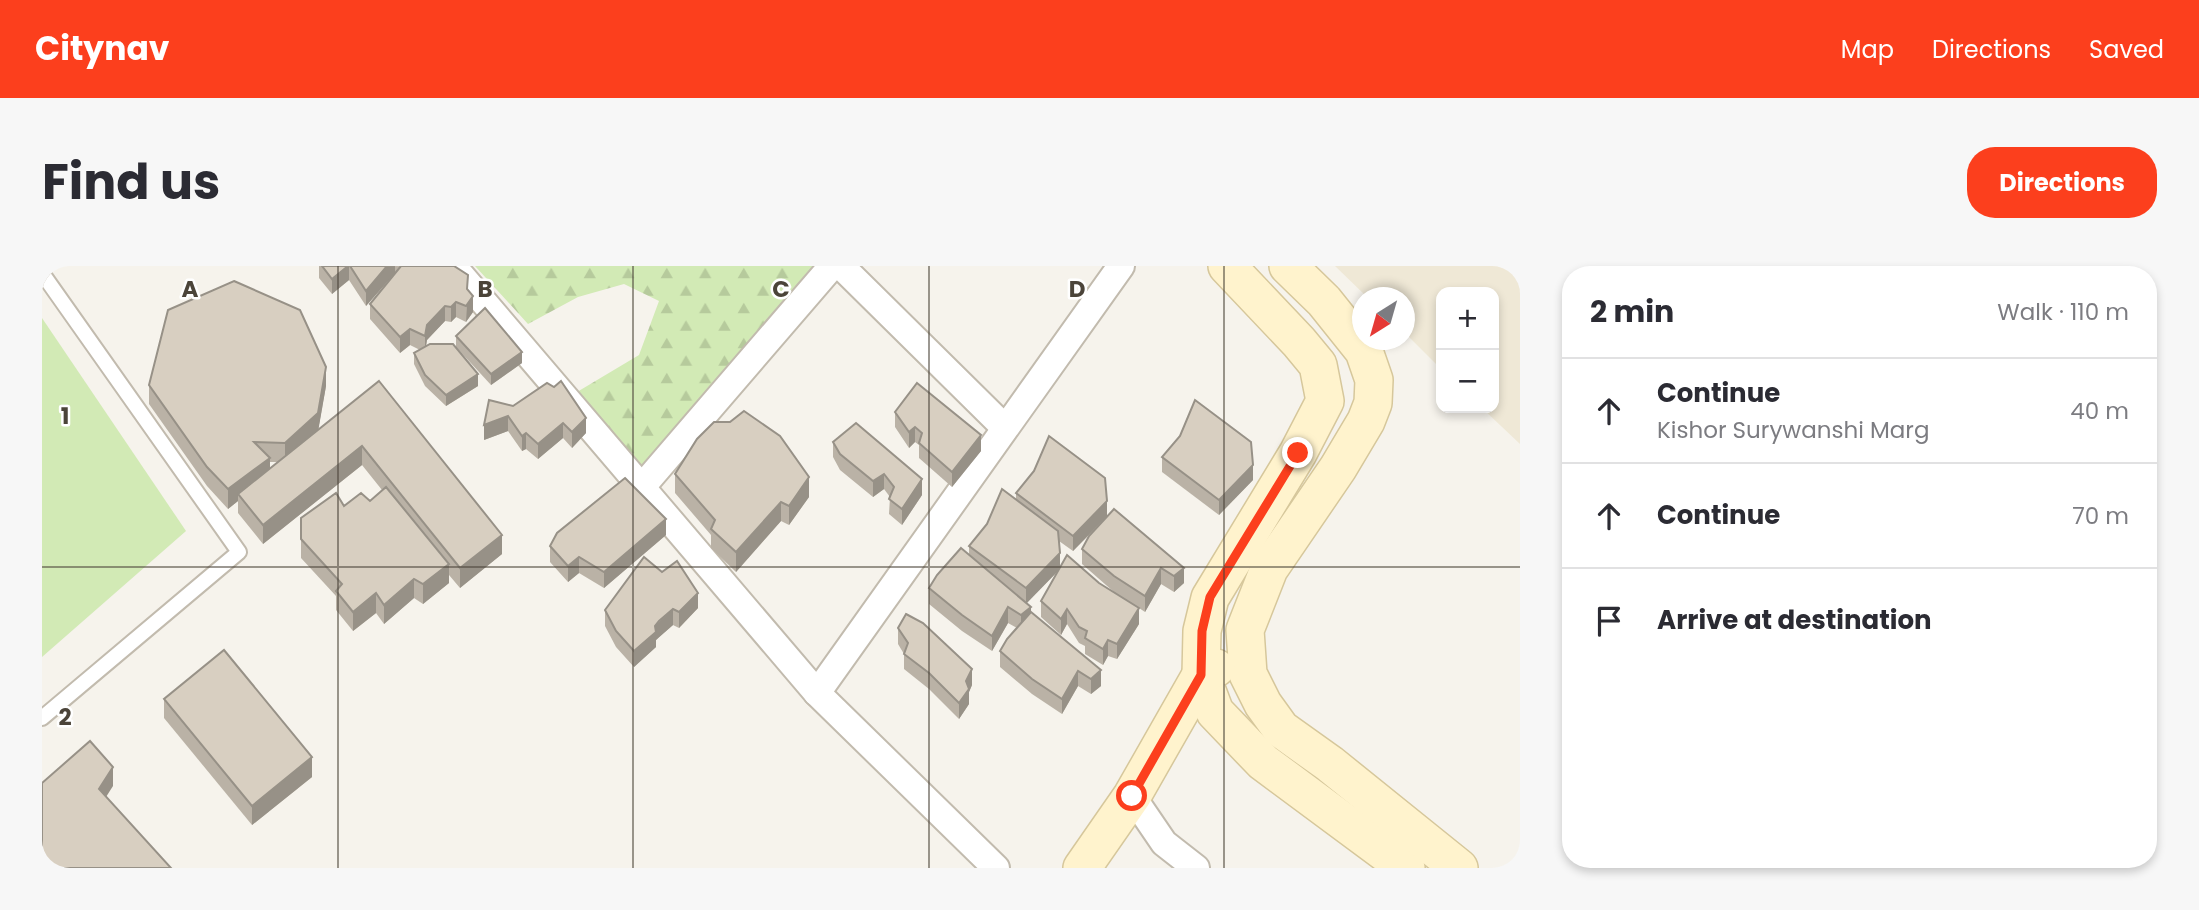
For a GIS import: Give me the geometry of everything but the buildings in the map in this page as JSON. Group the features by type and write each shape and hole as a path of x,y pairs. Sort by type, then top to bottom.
{"main road":[{"path":"1227,266 1318,365 1325,401 1298,453 1210,597 1202,631 1201,675 1215,712 1263,762 1406,868"},
{"path":"1288,266 1324,301 1364,351 1374,380 1373,403 1366,421 1338,468 1269,569 1245,630 1248,674 1263,704 1281,729 1331,764 1459,868"},
{"path":"1082,868 1132,796 1201,675 1245,655"}],"street":[{"path":"453,266 817,692 996,868"},
{"path":"641,488 832,266"},
{"path":"841,266 1005,428"},
{"path":"817,692 1121,266"},
{"path":"1132,796 1164,842 1196,868"}],"lane":[{"path":"42,273 239,552 42,718"}],"shaded area":[{"path":"1335,266 1520,266 1520,444 1487,413 1499,413 1499,287 1436,287 1436,364 1415,343 1415,287 1357,287"}],"green space":[{"path":"475,266 829,266 642,476 577,392 639,355 659,301 624,284 578,297 528,324"},
{"path":"42,318 186,531 42,657"}],"route":[{"path":"1132,796 1201,675 1202,631 1210,597 1298,453"}]}
